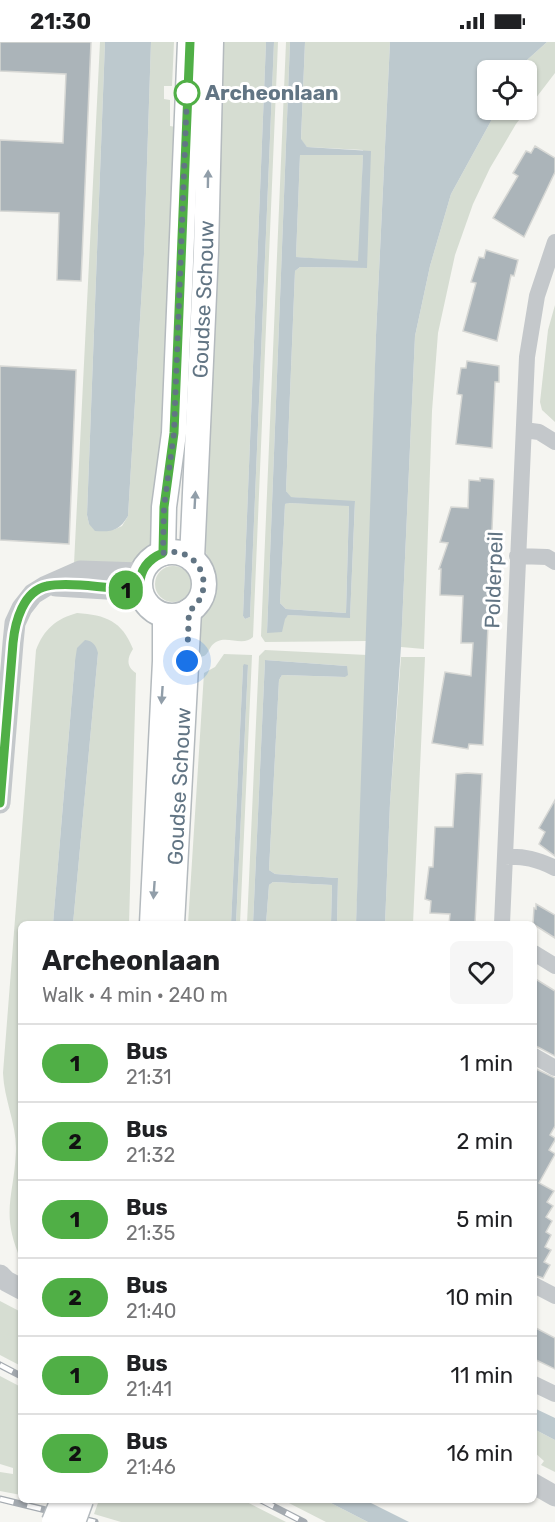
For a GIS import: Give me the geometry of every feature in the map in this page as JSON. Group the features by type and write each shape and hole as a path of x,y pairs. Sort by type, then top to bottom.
{"main road":[{"name":"Goudse Schouw","path":"163,553 164,507 174,433 190,42"},
{"name":"Goudse Schouw","path":"192,559 206,251 211,42"},
{"path":"178,552 192,559 201,571 204,586 200,600 189,611 180,615 165,616 155,612 147,605 141,582 147,563 163,553 178,552"},
{"name":"Goudse Schouw","path":"172,921 189,611"},
{"name":"Goudse Schouw","path":"152,921 165,661 165,616"},
{"path":"54,1522 62,1503"},
{"path":"73,1522 80,1503"}],"street":[{"name":"Polderpeil","path":"502,921 517,556 530,332 537,296 554,249"},
{"path":"524,430 539,432 555,442"},
{"path":"517,556 547,557 555,562"},
{"path":"0,803 15,623 22,608 33,594 80,572 141,582"},
{"path":"505,857 524,856 541,860 555,868"},
{"path":"537,955 555,966"},
{"path":"537,1058 555,1068"},
{"path":"0,1275 18,1287"},
{"path":"537,1287 555,1296"},
{"path":"537,1385 555,1394"},
{"path":"537,1486 555,1496"},
{"path":"537,1498 555,1503"}],"shaded area":[{"path":"100,42 105,42 87,515 89,524 113,530 122,526 128,516 144,254 151,42 174,42 172,86 164,86 164,99 170,100 170,126 181,128 157,531 152,546 143,557 134,563 74,564"},
{"path":"105,42 151,42 144,254 128,516 118,528 111,531 95,531 89,524 87,515"},
{"path":"215,42 266,42 243,616 245,619 250,617 274,42 278,42 253,637 245,641 220,640 206,655 194,657 200,620 203,616 201,612 211,596 213,587 211,563 204,549"},
{"path":"266,42 274,42 250,617 245,619 243,616"},
{"path":"286,42 290,42 267,633 288,615 350,617 355,502 290,497 286,491 295,271 300,267 367,268 363,150 307,147 301,140 305,42 390,42 376,335 367,641 265,642 261,636"},
{"path":"290,42 305,42 301,139 307,147 371,151 367,268 300,267 295,271 286,491 291,497 355,501 350,618 288,615 282,632 267,633","holes":["300,155 363,155 358,261 296,257","285,504 349,506 346,613 286,609 280,603"]},
{"path":"390,42 547,42 527,60 477,60 477,120 492,120 451,194 430,266 415,336 401,647 390,803 385,921 356,921 376,335"},
{"path":"547,42 555,42 555,73 537,97 537,60 527,60"},
{"path":"492,120 519,120 490,168 473,204 455,255 438,333 432,411 424,649 401,647 415,336 430,266 451,194"},
{"path":"300,154 363,155 359,262 296,257"},
{"path":"555,305 555,422 542,410 540,402 548,330"},
{"path":"285,504 349,505 346,613 286,609 280,603"},
{"path":"173,566 186,571 191,584 186,597 173,602 160,597 155,584 160,571"},
{"path":"77,613 112,621 124,632 133,649 128,662 130,668 136,673 129,921 73,921 98,653 75,661 53,921 18,921 18,1252 11,1230 10,1217 16,1141 3,1073 36,650 47,631 63,618"},
{"path":"85,640 90,641 98,653 73,921 53,921 75,661 77,648"},
{"path":"265,650 367,655 356,921 337,921 338,878 275,874 269,870 279,680 282,675 345,677 347,666 265,660 253,921 247,921 259,656"},
{"path":"224,654 252,655 240,921 236,921 248,665 243,666 231,921 188,921 204,673 215,667"},
{"path":"401,657 425,657 413,921 385,921 390,803"},
{"path":"265,660 347,666 348,675 345,677 282,675 279,680 269,870 275,874 338,878 337,921 331,921 332,885 273,882 269,885 266,921 253,921"},
{"path":"248,665 236,921 231,921 243,666"},
{"path":"273,882 332,885 331,921 266,921 269,885"},
{"path":"0,1301 18,1310 18,1364 0,1355"},
{"path":"0,1376 18,1385 18,1494 0,1491 0,1472 13,1474 13,1468 0,1464"},
{"path":"537,1409 555,1418 555,1440 537,1431"},
{"path":"537,1431 555,1440 555,1472 541,1465 544,1461 537,1455"},
{"path":"98,1503 249,1503 286,1522 121,1522 94,1514"},
{"path":"289,1503 331,1503 368,1522 326,1522"},
{"path":"331,1503 371,1503 409,1522 368,1522"}],"building":[{"path":"0,42 91,42 81,281 57,280 59,213 0,211 0,140 63,143 66,74 0,71"},
{"path":"535,146 555,158 555,172 524,237 493,218 518,176 513,173 526,151 531,153"},
{"path":"486,250 518,260 514,276 511,275 497,341 463,331 476,283 471,282 479,257 484,258"},
{"path":"467,361 499,366 499,382 495,382 492,448 456,444 462,395 457,394 461,368 466,368"},
{"path":"0,366 76,370 69,544 0,540"},
{"path":"480,478 494,481 483,745 469,744 468,749 432,743 445,672 471,676 473,643 461,643 463,596 440,595 441,569 439,569 448,543 440,542 451,507 468,508 469,480 480,481"},
{"path":"456,774 482,774 475,921 449,921 450,914 430,913 431,901 425,899 429,867 433,867 435,827 453,827"},
{"path":"555,800 555,856 539,844 545,832 539,828"},
{"path":"536,904 555,915 555,938 537,927 537,921 533,921 534,908 536,909"},
{"path":"537,980 555,991 555,1056 537,1047"},
{"path":"537,1069 555,1078 555,1126 550,1135 555,1140 549,1150 555,1154 539,1183 554,1191 547,1202 553,1206 546,1217 552,1221 546,1232 551,1235 545,1247 551,1250 544,1262 550,1265 543,1278 537,1276"},
{"path":"537,1329 555,1338 555,1369 537,1360"}],"railway":[{"path":"0,1365 18,1374"},
{"path":"0,1499 95,1522"},
{"path":"267,1503 304,1522"}],"bus line":[{"name":"1","path":"0,803 15,623 22,608 33,594 46,586 72,585 140,591 141,573 147,563 163,553 164,507 174,433 190,42"}],"place":[{"name":"Archeonlaan","path":"187,93"}],"route":[{"path":"187,93 174,433 164,507 163,553 178,552 188,556 196,562 203,575 202,596 197,605 189,611 187,661"}]}
